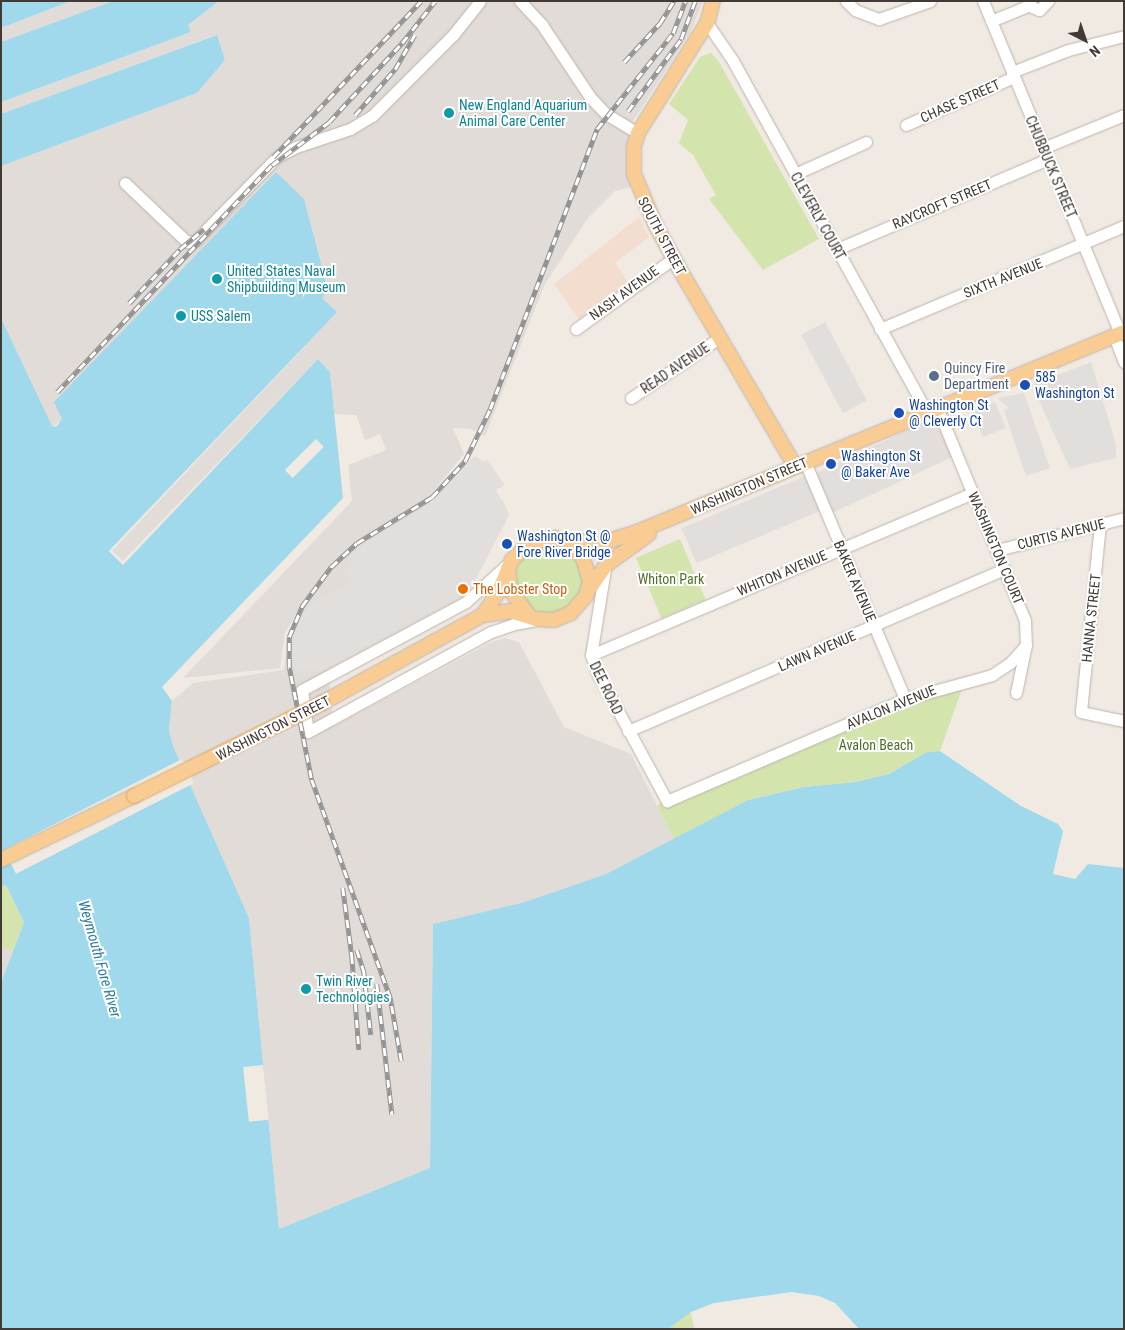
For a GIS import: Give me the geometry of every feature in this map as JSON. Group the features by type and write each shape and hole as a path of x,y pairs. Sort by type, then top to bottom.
{"main road":[{"name":"SOUTH STREET","path":"715,3 707,23 638,133 632,165 636,182 674,258 719,338 800,464"},
{"name":"WASHINGTON STREET","path":"568,541 603,543 679,516 932,409 1119,334"},
{"name":"WASHINGTON STREET","path":"589,590 606,565 627,547 679,516"},
{"path":"555,538 568,541 587,565 589,590 580,606 571,613 554,620 536,619 510,591 510,565 530,543 555,538"},
{"name":"WASHINGTON STREET","path":"483,615 500,591 510,565"},
{"name":"WASHINGTON STREET","path":"1,860 245,744 483,615 510,611 536,619"}],"street":[{"path":"125,183 187,242 195,241 277,157 296,147 350,129 372,116 454,35 480,1"},
{"path":"520,1 542,25 590,98 606,114 638,133"},
{"path":"846,1 854,10 879,19 930,1"},
{"name":"CHUBBUCK STREET","path":"983,1 1119,334 1124,362"},
{"path":"991,20 1029,3 1039,10 1048,1"},
{"name":"CLEVERLY COURT","path":"707,23 733,61 880,329 932,409"},
{"name":"CHASE STREET","path":"906,125 1068,50 1124,36"},
{"path":"1043,148 1124,115"},
{"path":"796,174 866,142"},
{"name":"RAYCROFT STREET","path":"837,249 1048,159"},
{"name":"SIXTH AVENUE","path":"880,329 1084,245 1124,226"},
{"name":"NASH AVENUE","path":"576,329 674,258"},
{"name":"READ AVENUE","path":"631,398 719,338"},
{"name":"WASHINGTON COURT","path":"932,409 973,493 1025,620 1026,645 1016,693"},
{"name":"BAKER AVENUE","path":"800,464 841,548 905,699"},
{"name":"WHITON AVENUE","path":"590,654 973,493"},
{"name":"CURTIS AVENUE","path":"997,550 1124,518"},
{"name":"HANNA STREET","path":"1100,524 1081,712 1124,721"},
{"path":"510,565 466,602 302,690 308,732 491,632 536,619"},
{"name":"DEE ROAD","path":"606,565 590,654 628,731 666,801"},
{"name":"LAWN AVENUE","path":"628,731 1005,569"},
{"name":"AVALON AVENUE","path":"666,801 905,699 992,675 1010,663 1026,645"}],"shaded area":[{"path":"71,1 113,1 1,42 1,28"},
{"path":"219,1 703,1 690,33 633,121 628,155 631,187 615,191 587,219 544,286 485,436 470,429 453,428 464,454 428,498 445,529 502,499 509,515 468,594 328,669 334,726 492,642 505,638 519,642 564,727 631,754 674,839 606,874 525,902 433,924 430,1168 279,1229 249,918 173,746 169,730 172,701 193,683 284,670 287,639 298,611 285,633 280,668 183,678 352,501 348,465 386,450 380,434 365,440 356,415 334,414 330,372 318,359 123,565 109,551 305,346 62,420 52,427 1,318 1,166 197,93 225,60 216,35 1,114 1,102 191,32 188,25"},
{"path":"639,217 649,237 615,263 629,283 579,319 554,284"},
{"path":"825,322 867,401 843,413 801,335"},
{"path":"1091,362 1116,444 1116,458 1070,469 1032,385"},
{"path":"1024,393 1050,468 1026,476 1004,410 1009,408 997,398"},
{"path":"988,402 989,405 995,402 1006,428 983,437 973,412"},
{"path":"934,418 952,457 833,512 815,473"},
{"path":"474,456 484,462 487,460 505,485 496,490 509,515 468,594 328,669 294,671 293,641 297,626 308,607 350,583 345,570 351,565 346,560 367,542 431,503"},
{"path":"805,476 820,511 697,563 682,528"},
{"path":"1,947 13,950 1,983"}],"green space":[{"path":"711,53 718,60 819,239 763,270 709,199 716,195 693,155 679,143 688,120 669,104 700,57"},
{"name":"Whiton Park","path":"680,539 706,600 662,619 636,558"},
{"path":"549,545 562,548 573,555 580,566 583,579 580,592 573,603 562,610 549,613 536,610 525,603 518,592 515,579 518,566 525,555 536,548"},
{"name":"Avalon Beach","path":"965,681 940,751 927,752 889,774 856,782 804,787 748,800 674,839 657,805 905,699"},
{"path":"6,885 24,922 13,950 1,947 1,887"},
{"path":"691,1312 694,1329 668,1329 674,1324"}],"water":[{"path":"1,1 71,1 1,28"},
{"path":"113,1 219,1 188,25 191,32 1,102 1,42"},
{"path":"217,35 225,60 197,93 1,166 1,114"},
{"name":"Weymouth Fore River","path":"276,172 304,199 328,290 322,298 337,312 109,551 123,564 318,359 330,372 343,498 162,687 172,701 169,730 173,746 249,918 279,1229 430,1168 433,924 525,902 606,874 748,800 804,787 856,782 889,774 927,752 940,751 1021,806 1058,824 1063,831 1053,874 1075,879 1088,864 1124,868 1124,1329 859,1329 835,1303 819,1296 791,1292 714,1303 691,1312 668,1329 1,1329 1,983 24,922 6,885 1,887 1,318 52,426 56,427 62,419 54,402"}],"pier":[{"path":"305,346 112,551 123,561 318,359 123,565 109,551"},
{"path":"316,439 324,447 293,478 285,470"},
{"path":"182,759 194,783 16,874 4,850"},
{"path":"263,1065 269,1120 249,1122 243,1067"}],"railway":[{"path":"273,157 421,1"},
{"path":"57,392 272,165 329,122 402,43 435,1"},
{"path":"624,62 660,23 674,1"},
{"path":"401,1061 390,998 311,778 289,667 289,637 302,606 331,567 357,543 432,497 465,461 490,409 597,129 673,33 685,1"},
{"path":"628,111 681,39 695,1"},
{"path":"355,115 395,69 415,35"},
{"path":"129,303 180,249 204,229"},
{"path":"343,888 352,956 359,1050"},
{"path":"357,950 364,972 371,1035"},
{"path":"377,984 392,1114"}],"place":[{"name":"New England Aquarium Animal Care Center","path":"449,113"},
{"name":"United States Naval Shipbuilding Museum","path":"217,279"},
{"name":"USS Salem","path":"181,316"},
{"name":"Quincy Fire Department","path":"934,376"},
{"name":"585 Washington St","path":"1025,385"},
{"name":"Washington St @ Cleverly Ct","path":"899,413"},
{"name":"Washington St @ Baker Ave","path":"831,464"},
{"name":"Washington St @ Fore River Bridge","path":"507,544"},
{"name":"The Lobster Stop","path":"463,589"},
{"name":"Twin River Technologies","path":"306,989"}]}
